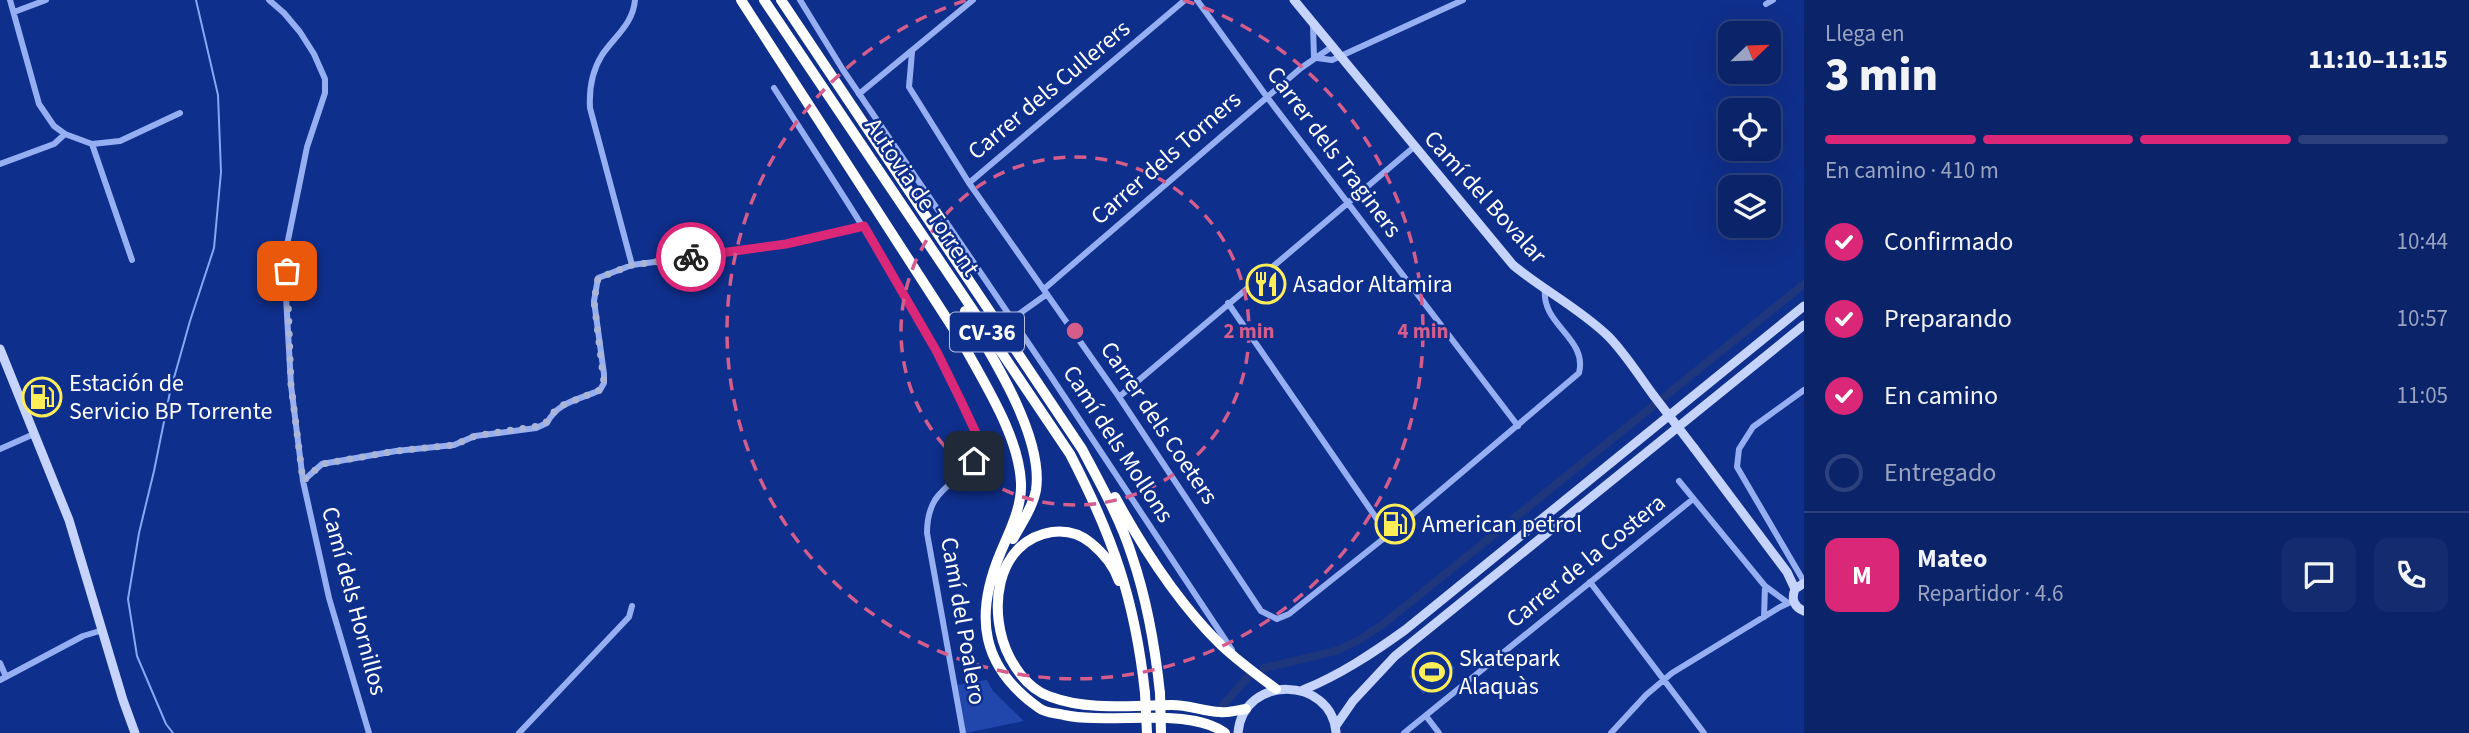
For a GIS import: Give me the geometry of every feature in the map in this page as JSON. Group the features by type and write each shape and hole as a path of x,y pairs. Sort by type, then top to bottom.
{"highway":[{"path":"741,0 962,342 993,401 1018,458 1021,486 1015,520 989,587 986,626 998,668 1011,685 1041,710 1084,719 1189,720 1215,726 1225,733"},
{"name":"Autovia de Torrent","path":"764,0 1070,454 1098,508 1129,596 1140,650 1147,733"},
{"name":"Autovia de Torrent","path":"781,0 1033,373 1082,449 1111,503 1132,554 1144,594 1155,646 1161,733"},
{"path":"901,204 914,232 995,360 1027,430 1037,462 1036,492 989,587"},
{"path":"1033,373 1049,390 1086,445 1141,545 1194,616 1241,663 1276,689"},
{"path":"1141,733 1142,694 1124,597 1116,574 1101,551 1082,536 1064,531 1042,534 1023,544 1009,561 999,585 998,622 1002,643 1014,666 1029,685 1049,697 1083,705 1187,705 1220,712 1246,709"}],"main road":[{"name":"Camí del Bovalar","path":"1294,0 1513,265 1572,306 1609,337 1787,572 1795,589"},
{"path":"1238,733 1246,709 1259,696 1276,689 1303,690 1329,679 1405,630 1804,306"},
{"path":"1336,730 1353,701 1395,656 1804,325"},
{"path":"0,349 69,520 135,733"},
{"path":"1787,572 1804,581 1795,589 1791,602 1804,611"},
{"path":"1303,690 1324,705 1336,730"}],"street":[{"path":"10,0 39,104 54,127 92,144 120,141 180,113"},
{"path":"14,12 46,0"},
{"name":"Camí dels Hornillos","path":"269,0 300,32 325,79 325,93 307,147 287,245 286,297 291,385 303,481 331,606 369,733"},
{"path":"632,265 590,108 589,92 601,56 633,15 635,0"},
{"name":"Camí dels Mollons","path":"800,0 859,93 1241,663"},
{"path":"859,93 973,0"},
{"name":"Carrer dels Cullerers","path":"969,183 1185,0"},
{"name":"Carrer dels Traginers","path":"1197,0 1267,97 1518,426"},
{"path":"1313,23 1314,58 1332,60 1463,0"},
{"name":"Carrer dels Torners","path":"1012,319 1267,97 1314,58 1333,46"},
{"name":"Carrer dels Coeters","path":"912,52 909,87 969,183 1119,397 1261,611 1277,619 1289,614 1388,535"},
{"name":"Camí del Poalero","path":"774,88 864,226 937,352 976,433 974,461 968,471 936,499 928,517 927,533 963,733"},
{"path":"0,164 54,144 65,134"},
{"path":"92,144 132,260"},
{"path":"1119,397 1414,147"},
{"path":"303,481 322,464 396,451 454,445 485,434 536,428 547,423 552,412 558,407 600,390 604,383 604,374 594,301 598,278 632,265 786,244 864,226"},
{"path":"1228,303 1388,535 1578,373 1580,354 1576,344 1557,324 1546,305 1545,289"},
{"path":"1804,390 1753,427 1739,449 1737,467 1804,581"},
{"path":"0,449 34,434"},
{"path":"1611,733 1662,680 1791,602 1765,586 1679,481"},
{"name":"Carrer de la Costera","path":"1404,733 1693,499"},
{"path":"1590,582 1704,733"},
{"path":"1764,617 1765,586"},
{"path":"519,733 629,617 632,606"},
{"path":"0,663 3,679 83,636 103,630"},
{"path":"1426,716 1439,733"}],"shaded area":[{"name":"Skatepark Alaquàs","path":"1441,651 1455,668 1423,694 1409,677"},
{"path":"987,680 993,691 1024,721 966,733 956,685"}],"waterway":[{"path":"173,733 166,724 137,656 128,599 139,533 170,392 214,248 221,172 218,95 196,0"},
{"path":"1264,668 1336,651 1382,625 1804,284"},
{"path":"1223,705 1248,677"}],"way so far":[{"path":"287,271 291,385 303,481 322,464 396,451 454,445 475,436 544,425 558,407 600,390 604,383 594,301 598,278 632,265 691,257"}],"place":[{"name":"Asador Altamira","path":"1266,284"},
{"name":"Estación de Servicio BP Torrente","path":"42,397"},
{"name":"American petrol","path":"1395,524"},
{"name":"Skatepark Alaquàs","path":"1432,672"}],"route":[{"path":"691,257 786,244 864,226 937,352 976,433 974,461"}]}
